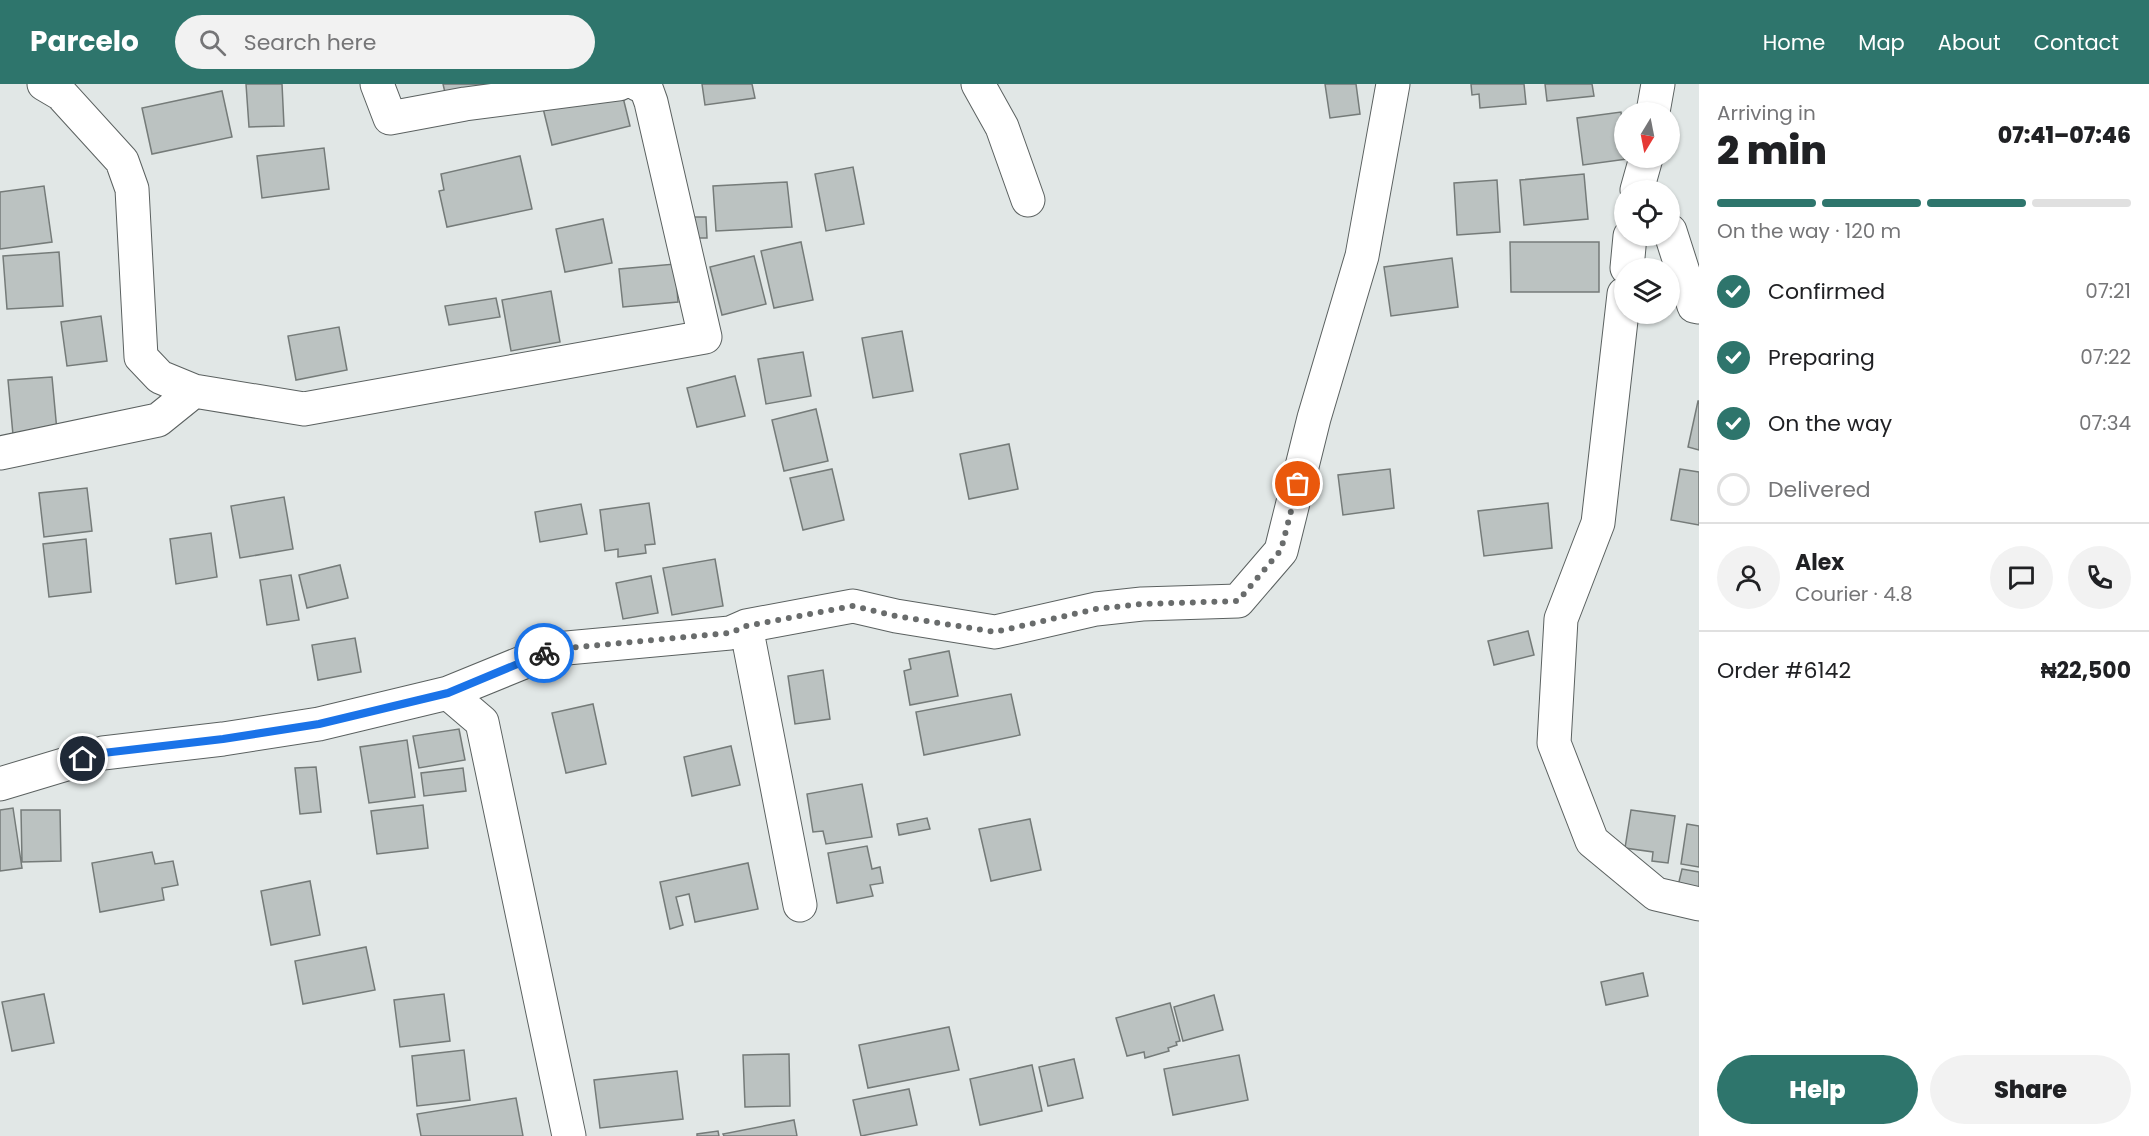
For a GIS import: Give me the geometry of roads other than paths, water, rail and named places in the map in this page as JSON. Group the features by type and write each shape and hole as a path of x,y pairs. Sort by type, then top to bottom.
{"street":[{"path":"44,84 61,94 122,161 132,189 141,357 160,377 194,390 304,409 705,337 637,85 465,104 390,118 377,84"},
{"path":"978,84 1002,127 1028,200"},
{"path":"0,784 103,753 223,739 319,724 448,693 556,649 730,633 746,626 853,606 896,616 995,632 1096,609 1142,604 1238,601 1281,550 1314,418 1362,256 1393,84"},
{"path":"1655,102 1658,84"},
{"path":"1675,246 1694,306 1699,307"},
{"path":"1621,324 1598,523 1561,619 1554,743 1592,841 1656,894 1699,904"},
{"path":"0,453 158,420 194,390"},
{"path":"746,626 800,905"},
{"path":"448,693 482,722 568,1136"}]}
